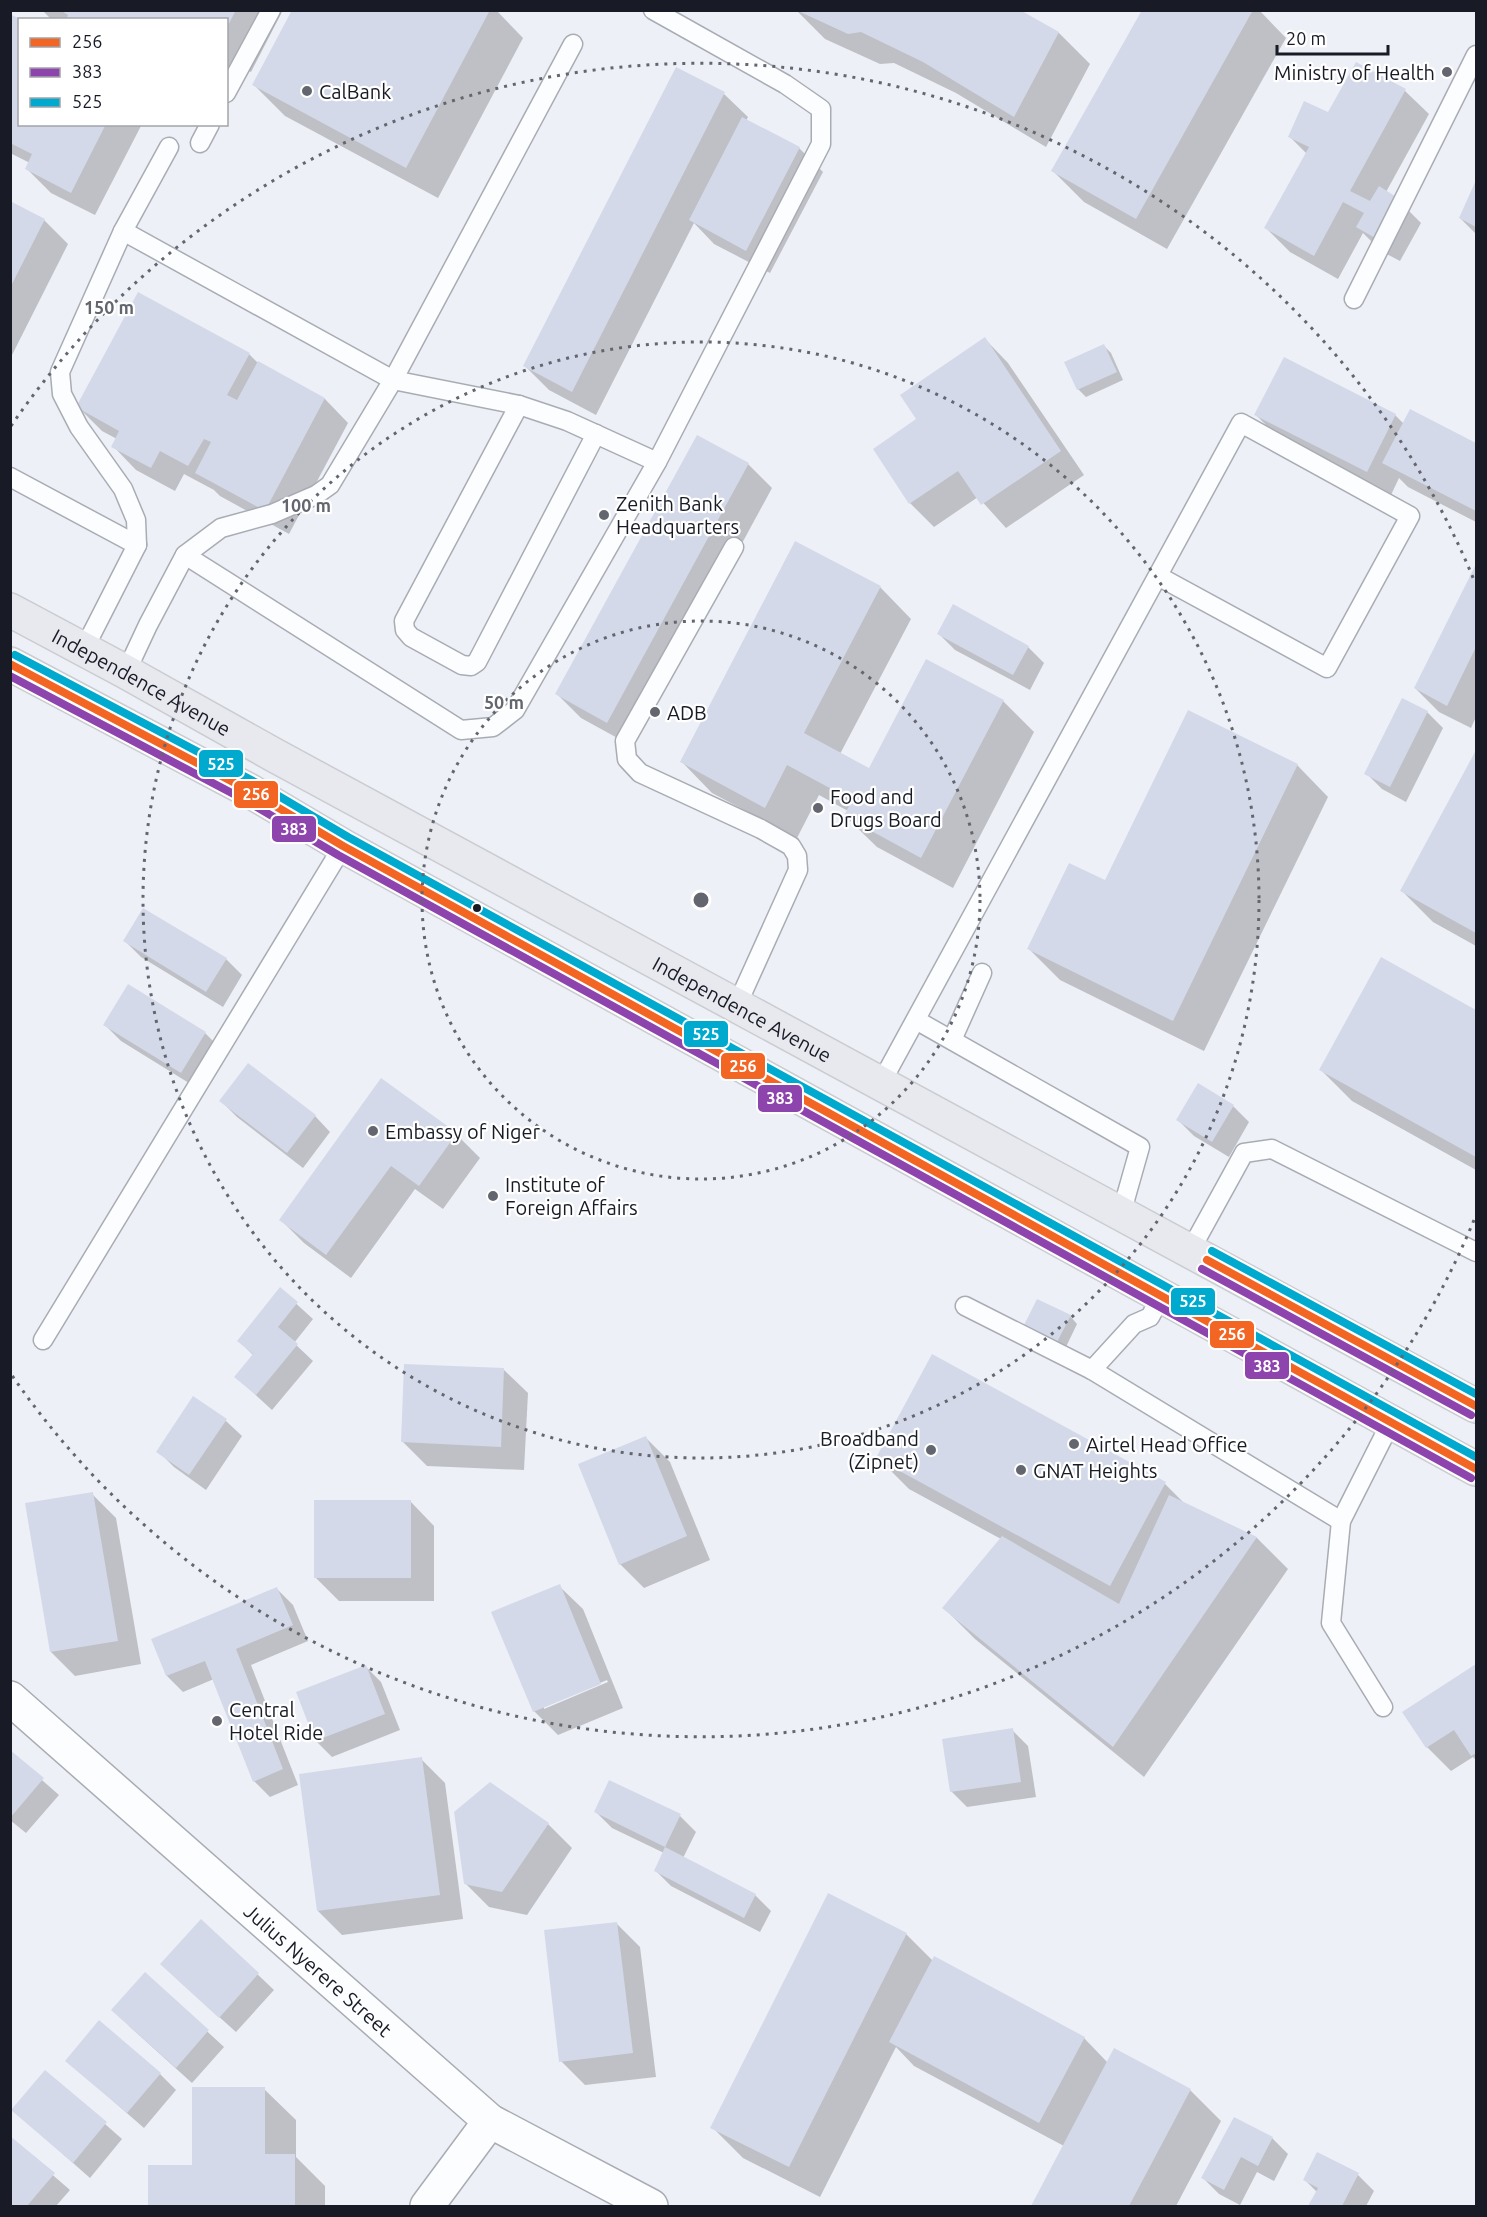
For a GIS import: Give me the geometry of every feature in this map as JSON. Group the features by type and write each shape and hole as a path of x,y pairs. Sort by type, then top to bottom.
{"main road":[{"name":"Independence Avenue","path":"10,610 1476,1406"},
{"path":"10,664 250,791 343,846 1476,1469"}],"street":[{"name":"Julius Nyerere Street","path":"10,1698 489,2121 651,2206"},
{"path":"427,2206 489,2121"}],"lane":[{"path":"228,89 271,10"},
{"path":"185,555 461,730 493,727 515,710 657,462 821,144 821,108 785,84 653,10"},
{"path":"126,672 185,555 220,528 272,514 316,495 330,485 393,380 573,44"},
{"path":"1354,299 1476,56"},
{"path":"200,143 209,126"},
{"path":"84,649 137,545 136,520 123,489 79,427 62,394 60,372 123,231 169,147"},
{"path":"123,231 393,380 519,405 567,421 657,462"},
{"path":"519,405 404,621 405,630 411,637 462,665 471,666 477,662 596,434"},
{"path":"881,1083 1241,423 1410,516 1327,668 1158,576"},
{"path":"10,477 137,545"},
{"path":"734,547 625,741 627,759 640,773 761,829 791,846 797,856 798,870 737,1005"},
{"path":"43,1340 343,846"},
{"path":"952,1040 982,973"},
{"path":"916,1020 1140,1147 1121,1214"},
{"path":"1190,1251 1244,1153 1272,1149 1476,1252"},
{"path":"1092,1370 1134,1324 1150,1317 1162,1295"},
{"path":"965,1306 1092,1370 1341,1521"},
{"path":"1383,1707 1331,1623 1341,1521 1391,1422"}],"building":[{"path":"60,10 236,10 228,25 228,18 67,18 68,15"},
{"path":"292,10 490,10 406,168 252,85"},
{"path":"796,10 1020,10 1059,32 1014,117 923,62 861,32 848,34"},
{"path":"1142,10 1253,10 1136,219 1051,171"},
{"path":"10,14 18,18 18,126 105,126 71,193 25,169 32,154 10,143"},
{"path":"1356,62 1406,89 1350,191 1370,201 1379,186 1398,198 1375,238 1356,227 1364,213 1343,202 1314,256 1264,228 1309,147 1288,137 1304,101 1328,112"},
{"path":"676,67 725,92 572,392 523,366"},
{"path":"742,117 800,147 746,251 689,220"},
{"path":"1476,180 1476,227 1459,218"},
{"path":"10,201 45,219 10,288"},
{"path":"138,292 250,353 227,395 237,400 258,361 325,398 265,511 195,473 211,442 204,439 188,466 160,451 151,468 111,447 119,431 76,407"},
{"path":"985,337 1061,451 981,505 958,471 909,504 873,449 916,419 900,395"},
{"path":"1104,344 1117,372 1077,390 1064,362"},
{"path":"1284,357 1396,414 1367,472 1254,415"},
{"path":"1410,409 1476,443 1476,511 1382,463"},
{"path":"697,435 749,463 607,723 555,694"},
{"path":"795,541 881,586 804,733 869,768 926,659 1004,700 921,858 844,816 852,800 787,765 765,808 680,762"},
{"path":"1476,564 1476,647 1447,706 1414,688"},
{"path":"953,604 1029,646 1013,675 937,634"},
{"path":"1402,698 1428,711 1390,787 1364,774"},
{"path":"1188,710 1298,764 1173,1021 1027,949 1069,863 1105,880"},
{"path":"1476,750 1476,933 1400,891"},
{"path":"143,908 227,958 206,992 123,941"},
{"path":"1381,957 1476,1010 1476,1157 1319,1070"},
{"path":"128,984 206,1032 181,1073 103,1025"},
{"path":"248,1063 316,1115 287,1153 219,1101"},
{"path":"381,1078 457,1133 419,1186 391,1166 326,1255 279,1220"},
{"path":"1198,1083 1234,1105 1212,1142 1176,1120"},
{"path":"280,1287 298,1302 278,1327 298,1344 256,1395 234,1377 253,1354 237,1341"},
{"path":"1037,1299 1071,1315 1056,1344 1023,1327"},
{"name":"GNAT Heights","path":"932,1354 1166,1482 1110,1586 876,1458"},
{"path":"404,1364 504,1368 501,1447 401,1442"},
{"path":"193,1396 227,1419 189,1475 156,1452"},
{"path":"646,1436 687,1536 619,1565 578,1464"},
{"path":"93,1492 118,1641 50,1652 25,1503"},
{"path":"1169,1495 1257,1537 1113,1747 942,1608 1002,1536 1119,1604"},
{"path":"314,1500 411,1500 411,1578 314,1578"},
{"path":"560,1584 601,1684 533,1712 491,1612"},
{"path":"277,1587 293,1625 236,1649 283,1769 253,1782 205,1661 166,1676 151,1639"},
{"path":"1476,1664 1476,1753 1471,1756 1454,1730 1426,1748 1402,1712"},
{"path":"366,1665 385,1714 315,1741 296,1692"},
{"path":"1013,1728 1021,1782 950,1792 942,1739"},
{"path":"10,1750 44,1778 10,1818"},
{"path":"422,1757 440,1895 317,1911 299,1774"},
{"path":"609,1780 681,1814 665,1847 594,1812"},
{"path":"490,1782 549,1823 502,1892 464,1884 454,1812"},
{"path":"665,1847 756,1894 744,1918 654,1871"},
{"path":"828,1893 907,1933 789,2167 710,2128"},
{"path":"201,1919 259,1973 219,2018 160,1964"},
{"path":"617,1922 633,2053 559,2062 544,1930"},
{"path":"934,1956 1085,2037 1039,2123 889,2042"},
{"path":"145,1972 209,2030 176,2068 111,2010"},
{"path":"99,2020 161,2073 127,2113 65,2061"},
{"path":"1114,2048 1191,2089 1129,2206 1031,2206"},
{"path":"45,2070 107,2122 73,2163 11,2110"},
{"path":"192,2087 265,2087 265,2154 295,2154 295,2206 148,2206 148,2165 192,2165"},
{"path":"1234,2117 1273,2137 1258,2166 1241,2157 1224,2190 1201,2178"},
{"path":"10,2136 55,2173 27,2206 10,2205"},
{"path":"1317,2152 1359,2173 1342,2206 1308,2206 1318,2188 1303,2180"}],"transit line":[{"name":"525","path":"15,655 255,782 348,837 1476,1457"},
{"name":"256","path":"10,664 250,791 343,846 1476,1469"},
{"name":"383","path":"10,676 245,800 338,855 1471,1478"},
{"name":"525","path":"1212,1251 1476,1394"},
{"name":"256","path":"1207,1260 1476,1406"},
{"name":"383","path":"1202,1269 1471,1415"}],"place":[{"name":"Ministry of Health","path":"1447,72"},
{"name":"CalBank","path":"307,91"},
{"name":"Zenith Bank Headquarters","path":"604,515"},
{"name":"ADB","path":"655,712"},
{"name":"Food and Drugs Board","path":"818,808"},
{"name":"Embassy of Niger","path":"373,1131"},
{"name":"Institute of Foreign Affairs","path":"493,1196"},
{"name":"Airtel Head Office","path":"1074,1444"},
{"name":"Broadband (Zipnet)","path":"931,1450"},
{"name":"GNAT Heights","path":"1021,1470"},
{"name":"Central Hotel Ride","path":"217,1721"}]}
